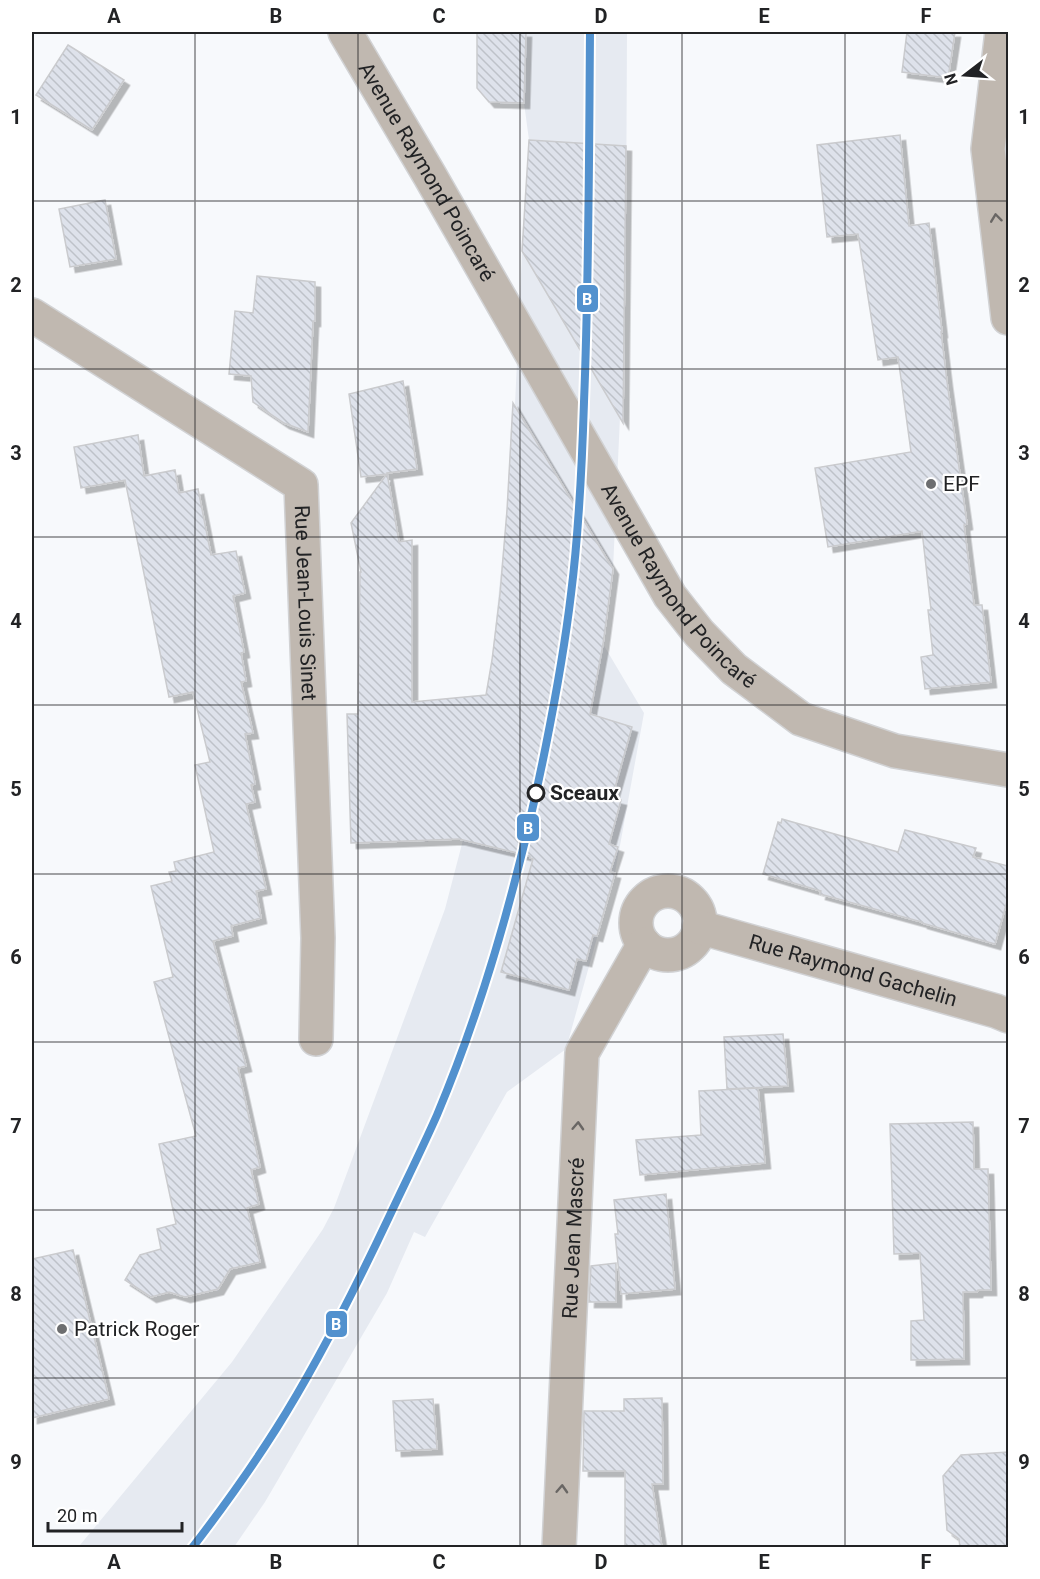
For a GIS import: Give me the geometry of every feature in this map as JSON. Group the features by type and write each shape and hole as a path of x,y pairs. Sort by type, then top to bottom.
{"street":[{"name":"Avenue Raymond Poincaré","path":"345,32 670,596 699,633 734,669 801,719 895,751 1008,770"},
{"path":"1002,32 988,149 1008,318"},
{"name":"Rue Jean-Louis Sinet","path":"32,315 301,485 318,938 316,1039"},
{"path":"673,891 687,897 696,908 700,922 698,936 689,948 677,955 662,956 649,950 644,944 639,939 635,925 638,911 646,899 659,892 673,891"},
{"name":"Rue Raymond Gachelin","path":"699,927 996,1011 1008,1017"},
{"name":"Rue Jean Mascré","path":"559,1548 582,1053 644,944"}],"shaded area":[{"path":"526,32 627,32 623,415 620,417 613,569 603,644 644,713 615,873 566,1049 507,1092 425,1237 414,1232 387,1293 265,1502 234,1547 73,1548 80,1545 232,1362 323,1229 334,1208 445,909 463,840 432,831 428,842 416,839 473,781 492,660 507,510 512,407 515,405 529,140 524,103"}],"building":[{"path":"477,32 526,32 524,103 489,102 477,88"},
{"path":"907,32 955,32 948,78 902,72"},
{"path":"68,45 124,80 92,130 36,95"},
{"path":"900,135 909,226 929,223 947,382 967,524 964,525 974,605 982,605 991,682 925,689 921,657 933,655 928,610 931,610 922,531 828,547 815,468 911,452 898,357 878,360 858,234 827,237 817,145"},
{"path":"529,140 626,146 623,423 522,251"},
{"path":"105,200 116,259 70,267 59,209"},
{"path":"257,276 315,282 315,321 313,321 308,432 284,423 253,402 251,376 229,374 235,311 253,313"},
{"path":"403,381 417,469 387,473 399,542 412,540 412,702 486,695 500,594 513,403 613,569 603,644 590,714 632,727 612,798 621,800 609,844 618,847 610,872 615,873 597,936 593,935 586,961 577,959 569,990 501,972 533,859 530,856 459,839 351,843 347,714 358,714 361,572 351,523 387,474 361,477 349,394"},
{"path":"138,435 144,476 175,470 179,493 198,489 211,555 236,551 245,593 233,596 244,652 241,653 246,681 241,682 253,733 245,734 255,784 251,785 255,802 246,804 266,889 256,891 261,918 231,926 233,936 213,941 246,1066 238,1068 260,1167 251,1170 259,1204 247,1208 260,1262 230,1269 218,1289 185,1297 169,1292 151,1297 125,1280 140,1255 161,1249 157,1229 176,1224 159,1144 196,1136 154,982 173,977 151,886 172,881 169,872 176,871 174,862 214,852 195,765 210,762 193,692 169,697 125,480 81,488 74,447"},
{"path":"782,819 898,852 905,830 976,848 973,857 1008,866 1008,898 995,944 820,894 821,891 763,874 778,822 781,823"},
{"path":"783,1034 788,1086 727,1089 724,1037"},
{"path":"758,1088 765,1163 640,1175 636,1140 701,1135 699,1091"},
{"path":"973,1122 974,1169 988,1169 991,1290 963,1292 964,1359 911,1360 911,1321 924,1320 920,1253 894,1254 890,1124"},
{"path":"666,1194 675,1289 621,1294 614,1200"},
{"name":"Patrick Roger","path":"73,1250 109,1399 32,1418 32,1259"},
{"path":"616,1263 616,1302 589,1302 591,1266"},
{"path":"662,1398 663,1484 652,1484 662,1548 625,1548 625,1471 583,1471 584,1411 624,1411 624,1399"},
{"path":"433,1399 437,1449 396,1451 393,1401"},
{"path":"1008,1452 1008,1546 960,1548 959,1539 947,1530 943,1476 961,1455"}],"transit line":[{"name":"B","path":"192,1548 246,1474 292,1403 336,1324 376,1244 431,1128 455,1070 487,979 514,886 553,707 566,632 576,546 587,310 590,32"}],"place":[{"name":"EPF","path":"931,484"},
{"name":"Sceaux","path":"536,793"},
{"name":"Patrick Roger","path":"62,1329"}]}
